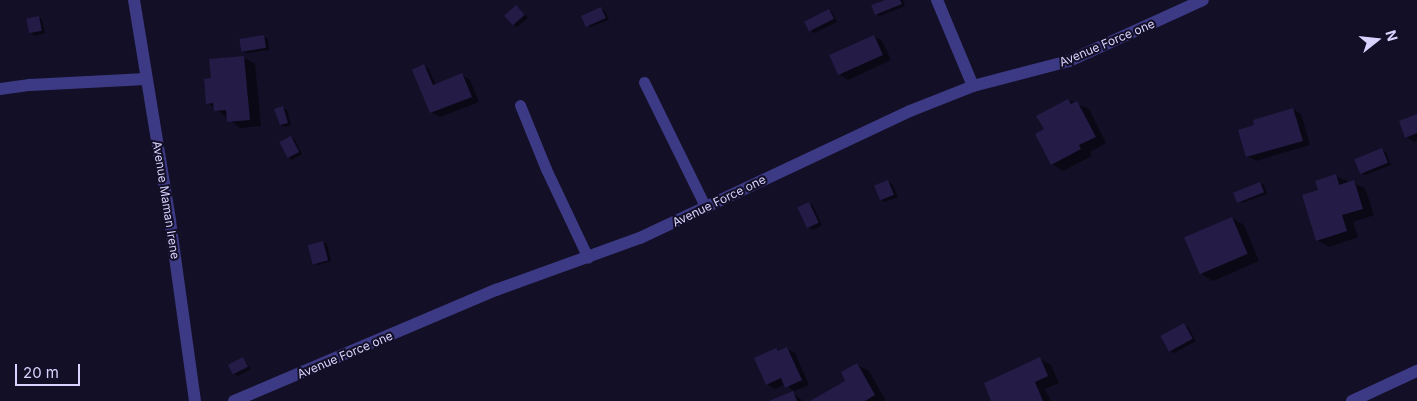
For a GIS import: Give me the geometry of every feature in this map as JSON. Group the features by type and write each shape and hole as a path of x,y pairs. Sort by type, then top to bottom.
{"street":[{"name":"Avenue Maman Irene","path":"134,0 170,221 195,401"},
{"path":"937,0 973,86"},
{"name":"Avenue Force one","path":"234,401 496,290 640,238 910,111 973,86 1070,61 1203,0"},
{"path":"0,89 30,85 146,79"},
{"path":"1352,401 1417,371"}],"lane":[{"path":"644,82 706,208"},
{"path":"520,105 546,169 588,258"}],"building":[{"path":"885,0 900,0 902,4 875,15 871,5"},
{"path":"516,5 525,15 513,25 504,16"},
{"path":"601,7 606,18 586,27 581,16"},
{"path":"829,9 834,19 809,32 804,22"},
{"path":"39,16 42,31 29,33 26,18"},
{"path":"264,35 266,48 241,52 239,39"},
{"path":"874,35 883,55 838,75 829,55"},
{"path":"244,56 250,120 227,122 226,110 214,111 213,103 206,104 204,79 211,78 209,59"},
{"path":"424,64 433,85 462,73 472,97 430,113 412,70"},
{"path":"1068,99 1071,104 1077,101 1096,137 1079,145 1081,149 1051,165 1035,134 1044,129 1036,116"},
{"path":"283,106 288,123 280,125 274,109"},
{"path":"1293,108 1303,141 1246,157 1238,130 1254,125 1253,120"},
{"path":"1417,114 1417,133 1405,138 1399,121"},
{"path":"291,136 299,152 288,158 279,142"},
{"path":"1382,148 1388,163 1360,174 1354,159"},
{"path":"1336,174 1339,185 1354,180 1363,209 1342,215 1347,231 1316,241 1302,195 1318,190 1315,181"},
{"path":"888,180 894,195 880,200 874,186"},
{"path":"1260,182 1264,192 1237,203 1233,193"},
{"path":"809,202 819,223 807,228 797,207"},
{"path":"1232,217 1248,254 1200,274 1184,237"},
{"path":"323,241 328,260 313,264 308,245"},
{"path":"1184,323 1193,339 1169,352 1160,336"},
{"path":"787,347 802,380 785,388 781,378 766,385 754,358 776,348 778,351"},
{"path":"243,357 248,367 233,375 228,365"},
{"path":"1040,357 1048,376 1035,382 1043,401 991,401 984,383"},
{"path":"857,363 875,395 865,401 810,401 845,381 841,372"},
{"path":"793,391 797,401 769,401"}]}
